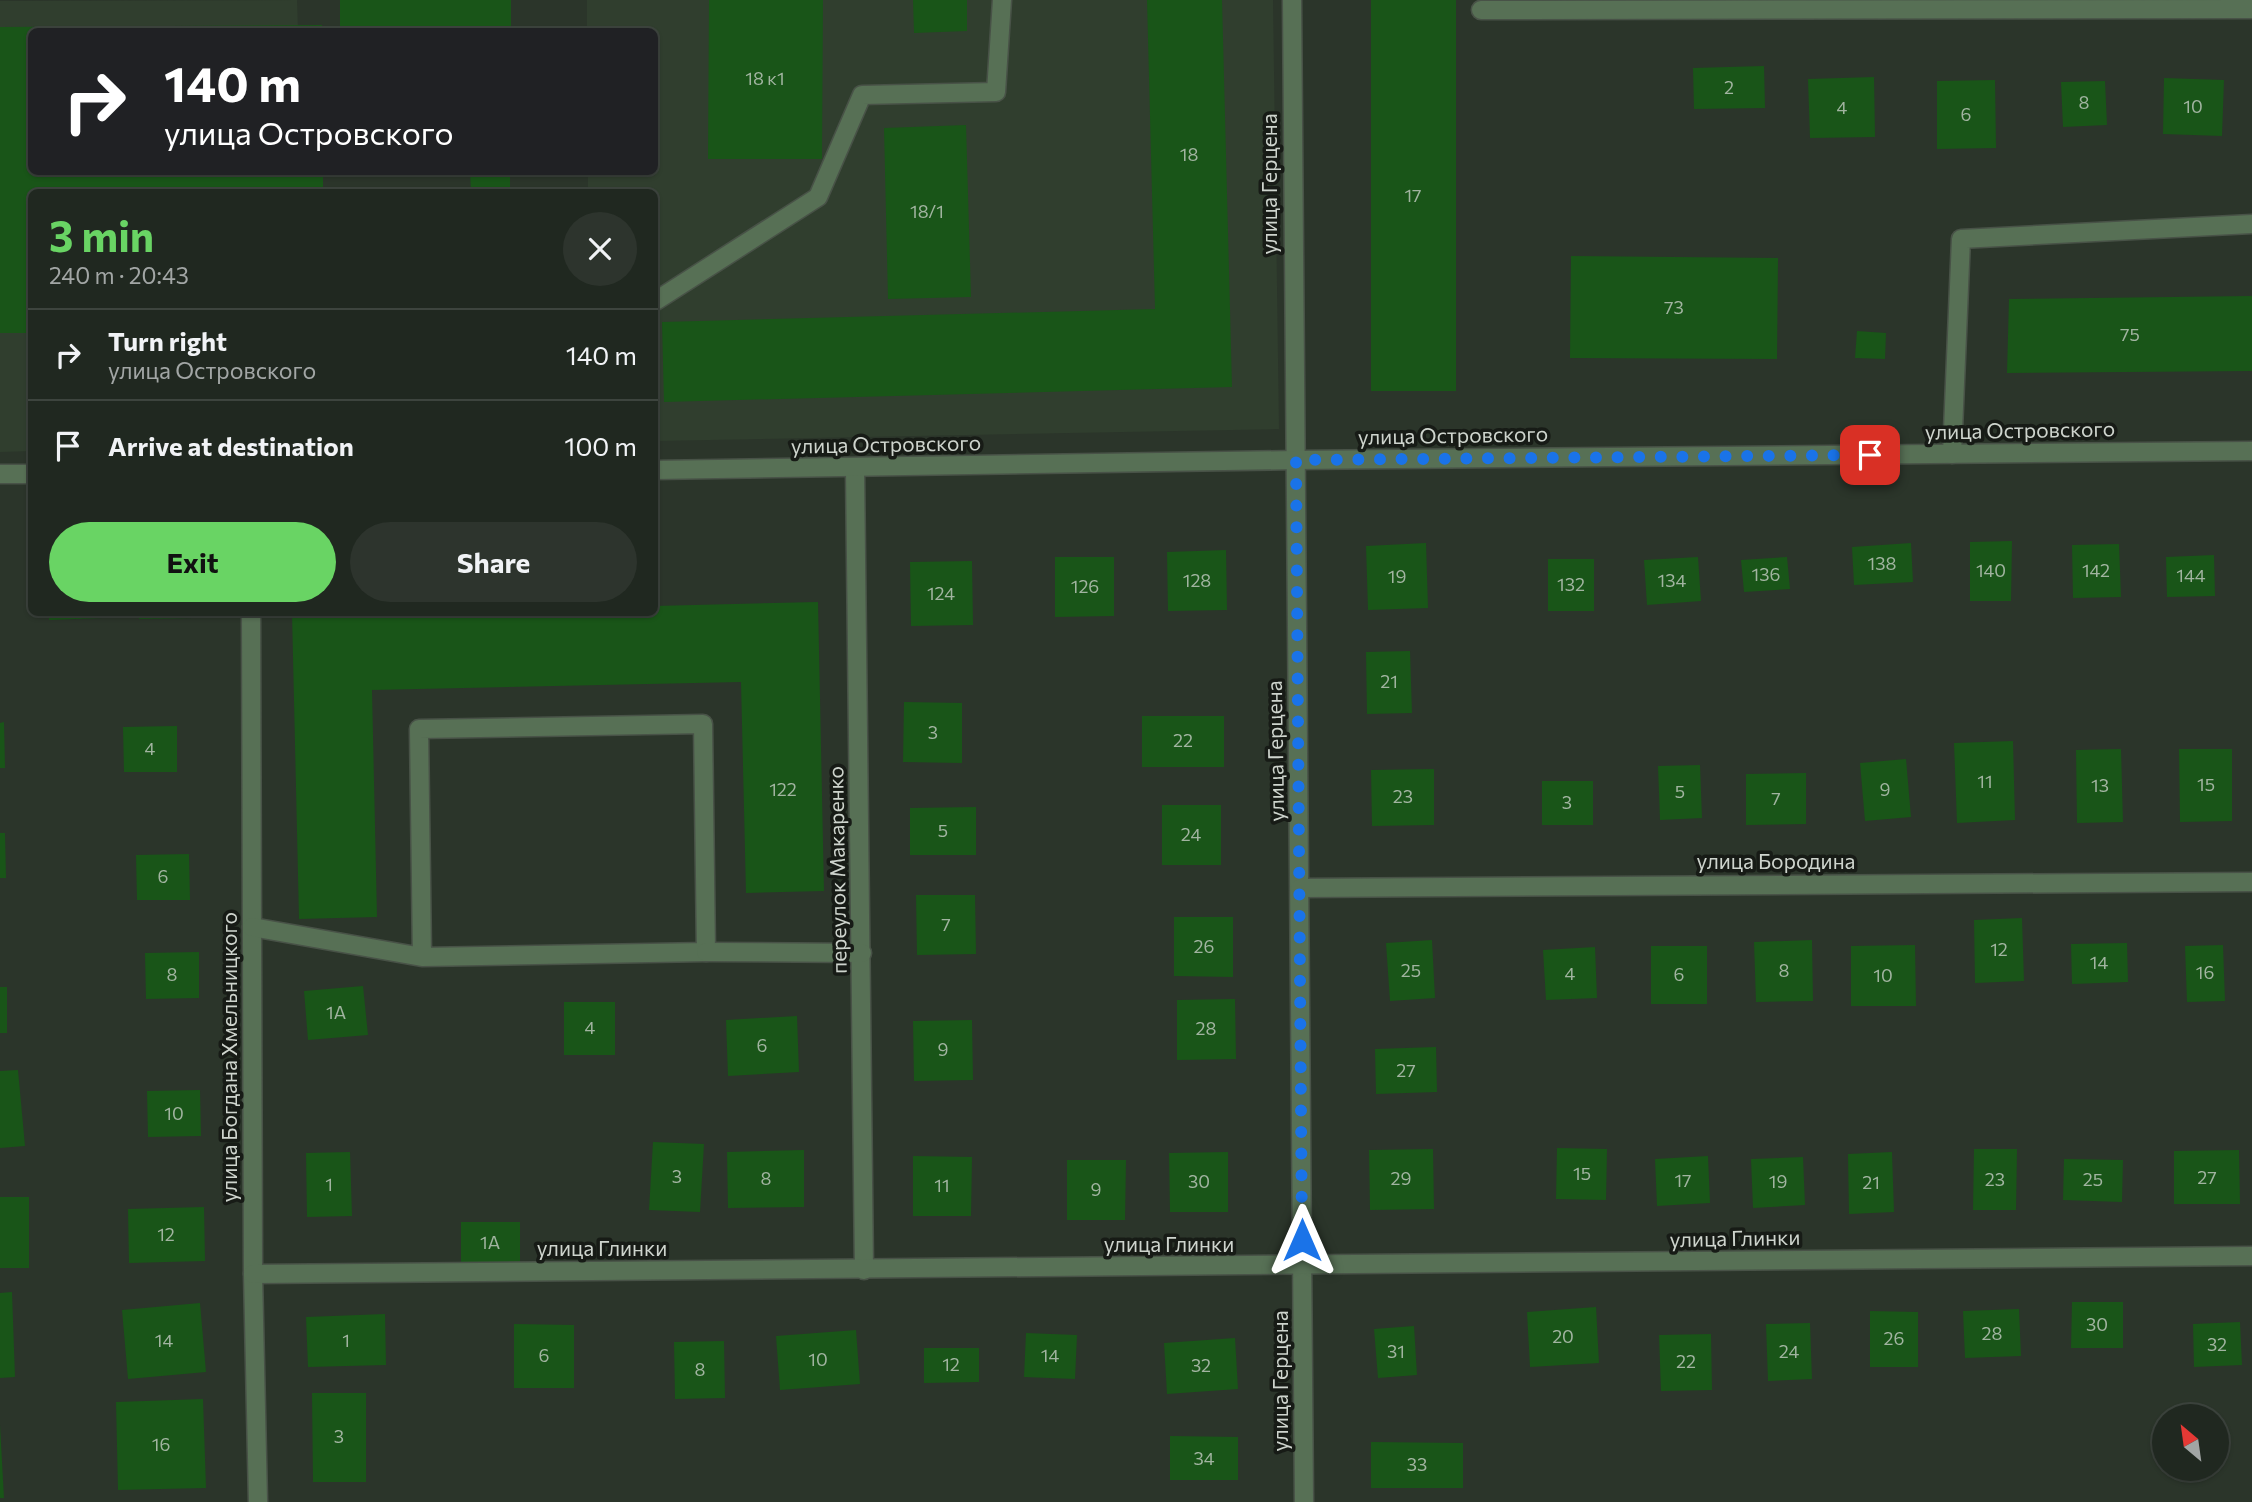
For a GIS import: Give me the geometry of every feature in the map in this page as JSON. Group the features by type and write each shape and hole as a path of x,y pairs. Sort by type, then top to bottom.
{"street":[{"path":"658,299 818,197 862,95 996,92 1002,0"},
{"name":"улица Герцена","path":"1293,0 1304,1502"},
{"path":"1482,10 1676,6 2252,9"},
{"path":"1952,454 1961,239 2252,224"},
{"name":"улица Островского","path":"658,470 855,469 1296,460 2252,451"},
{"name":"переулок Макаренко","path":"855,469 864,1270"},
{"path":"0,474 28,474"},
{"name":"улица Богдана Хмельницкого","path":"251,616 253,1274 258,1502"},
{"path":"422,957 419,729 703,724 706,952"},
{"name":"улица Бородина","path":"1300,888 2252,882"},
{"path":"252,927 422,957 706,952 862,953"},
{"name":"улица Глинки","path":"253,1274 2252,1256"}],"shaded area":[{"path":"297,0 298,28 28,28 28,175 299,175 300,189 28,189 28,451 0,452 0,1"},
{"path":"587,0 1273,0 1279,429 658,441 658,189 588,189 588,175 658,175 658,28 587,28"}],"building":[{"path":"340,0 511,0 511,28 340,28"},
{"path":"709,0 823,0 822,159 708,159"},
{"path":"913,0 967,0 967,31 914,33"},
{"path":"1147,0 1222,0 1232,387 664,402 662,322 1155,309"},
{"path":"1371,0 1456,0 1456,391 1371,391"},
{"path":"322,25 322,28 28,28 28,175 323,175 323,189 28,189 28,333 0,333 0,27"},
{"path":"1764,66 1765,108 1694,109 1693,68"},
{"path":"1874,77 1875,137 1810,138 1808,79"},
{"path":"2164,78 2224,80 2222,136 2163,134"},
{"path":"1995,80 1996,148 1937,149 1937,81"},
{"path":"2105,81 2107,125 2063,127 2061,82"},
{"path":"966,125 971,297 888,299 884,128"},
{"path":"470,175 510,175 510,189 471,189"},
{"path":"1571,256 1778,258 1777,359 1570,358"},
{"path":"2252,296 2252,371 2007,373 2009,299"},
{"path":"1857,331 1886,333 1885,359 1855,358"},
{"path":"2012,541 2011,601 1970,601 1970,542"},
{"path":"1426,543 1428,608 1368,610 1366,546"},
{"path":"1911,543 1913,582 1854,585 1852,547"},
{"path":"2119,544 2121,597 2073,598 2072,545"},
{"path":"1226,550 1227,610 1168,611 1167,552"},
{"path":"2214,555 2215,596 2167,597 2166,557"},
{"path":"1055,557 1114,557 1114,616 1055,617"},
{"path":"1698,557 1701,601 1647,605 1644,560"},
{"path":"1787,557 1790,589 1744,592 1741,560"},
{"path":"1548,559 1594,559 1594,611 1548,611"},
{"path":"972,561 973,625 911,626 910,562"},
{"path":"818,602 824,891 746,893 741,682 372,690 377,917 299,919 292,616 658,616 658,606"},
{"path":"49,616 102,616 102,618 49,620"},
{"path":"139,616 192,616 192,618 139,619"},
{"path":"1410,651 1412,713 1367,714 1366,652"},
{"path":"904,702 962,703 962,763 903,762"},
{"path":"1142,716 1224,716 1224,767 1142,767"},
{"path":"4,722 5,768 0,768 0,723"},
{"path":"177,726 177,772 124,772 123,727"},
{"path":"2013,741 2015,820 1957,823 1954,743"},
{"path":"2121,749 2123,822 2077,823 2076,750"},
{"path":"2179,749 2232,749 2232,821 2180,822"},
{"path":"1906,759 1911,817 1865,821 1860,763"},
{"path":"1700,765 1702,818 1660,820 1658,766"},
{"path":"1434,769 1434,825 1372,826 1371,770"},
{"path":"1806,773 1806,824 1746,825 1746,774"},
{"path":"1542,781 1593,781 1593,825 1542,825"},
{"path":"1162,805 1221,805 1221,865 1162,865"},
{"path":"976,807 976,855 910,855 910,808"},
{"path":"0,833 5,833 6,878 0,878"},
{"path":"189,854 190,900 137,900 136,855"},
{"path":"916,895 975,895 976,954 917,955"},
{"path":"1174,917 1233,917 1233,977 1174,976"},
{"path":"2022,918 2024,981 1975,983 1974,920"},
{"path":"1432,940 1435,998 1390,1001 1386,943"},
{"path":"1812,940 1813,1001 1756,1002 1754,942"},
{"path":"2127,943 2128,982 2072,984 2071,944"},
{"path":"1915,945 1916,1006 1851,1006 1851,946"},
{"path":"2223,945 2225,1001 2187,1002 2185,946"},
{"path":"1651,946 1707,946 1707,1004 1651,1004"},
{"path":"1595,947 1597,998 1546,1000 1543,950"},
{"path":"199,952 199,998 146,999 145,953"},
{"path":"363,986 368,1035 308,1040 304,991"},
{"path":"0,987 7,987 7,1033 0,1033"},
{"path":"1235,999 1236,1059 1177,1060 1177,1000"},
{"path":"564,1002 615,1002 615,1055 564,1055"},
{"path":"797,1016 799,1072 728,1076 726,1020"},
{"path":"972,1020 973,1080 914,1081 913,1021"},
{"path":"1436,1047 1437,1092 1376,1094 1375,1049"},
{"path":"18,1070 25,1146 0,1148 0,1071"},
{"path":"200,1090 201,1136 148,1137 147,1091"},
{"path":"653,1142 704,1144 700,1212 649,1210"},
{"path":"1557,1148 1607,1149 1606,1200 1556,1199"},
{"path":"1433,1149 1434,1209 1370,1210 1369,1150"},
{"path":"1974,1149 2017,1149 2016,1210 1973,1210"},
{"path":"804,1150 804,1207 728,1208 727,1152"},
{"path":"2239,1150 2240,1204 2174,1204 2174,1151"},
{"path":"350,1152 352,1216 307,1217 306,1153"},
{"path":"1228,1152 1228,1212 1170,1212 1169,1153"},
{"path":"1892,1152 1894,1212 1849,1214 1848,1154"},
{"path":"913,1156 972,1157 971,1216 913,1216"},
{"path":"1708,1156 1710,1203 1657,1206 1655,1159"},
{"path":"1803,1157 1805,1205 1753,1208 1751,1159"},
{"path":"2064,1159 2123,1160 2122,1202 2063,1200"},
{"path":"1067,1160 1126,1160 1125,1220 1067,1220"},
{"path":"0,1197 29,1197 29,1268 0,1268"},
{"path":"204,1207 205,1261 129,1263 128,1209"},
{"path":"461,1222 520,1222 520,1264 461,1264"},
{"path":"12,1292 15,1377 0,1378 0,1293"},
{"path":"2072,1302 2123,1302 2123,1348 2071,1348"},
{"path":"200,1303 206,1372 128,1379 122,1310"},
{"path":"1596,1307 1599,1363 1530,1367 1527,1312"},
{"path":"2019,1309 2021,1356 1965,1358 1963,1311"},
{"path":"1870,1311 1918,1312 1918,1367 1870,1367"},
{"path":"385,1314 386,1365 308,1367 306,1317"},
{"path":"2240,1322 2242,1365 2194,1367 2193,1324"},
{"path":"1810,1323 1812,1379 1768,1381 1766,1324"},
{"path":"514,1324 574,1325 574,1388 514,1388"},
{"path":"1414,1326 1417,1375 1378,1378 1374,1329"},
{"path":"856,1330 860,1384 780,1390 776,1336"},
{"path":"1026,1333 1077,1335 1075,1379 1024,1377"},
{"path":"1711,1334 1712,1390 1661,1391 1659,1335"},
{"path":"1235,1338 1238,1389 1167,1394 1164,1343"},
{"path":"724,1341 725,1398 675,1399 674,1342"},
{"path":"924,1348 979,1348 979,1382 924,1383"},
{"path":"312,1393 366,1393 366,1482 313,1482"},
{"path":"203,1399 206,1488 118,1490 116,1402"},
{"path":"0,1425 4,1498 0,1498"},
{"path":"1170,1436 1238,1437 1238,1480 1170,1480"},
{"path":"1371,1442 1463,1443 1463,1488 1371,1488"}],"route":[{"path":"1302,1240 1296,460 1870,455"}]}
